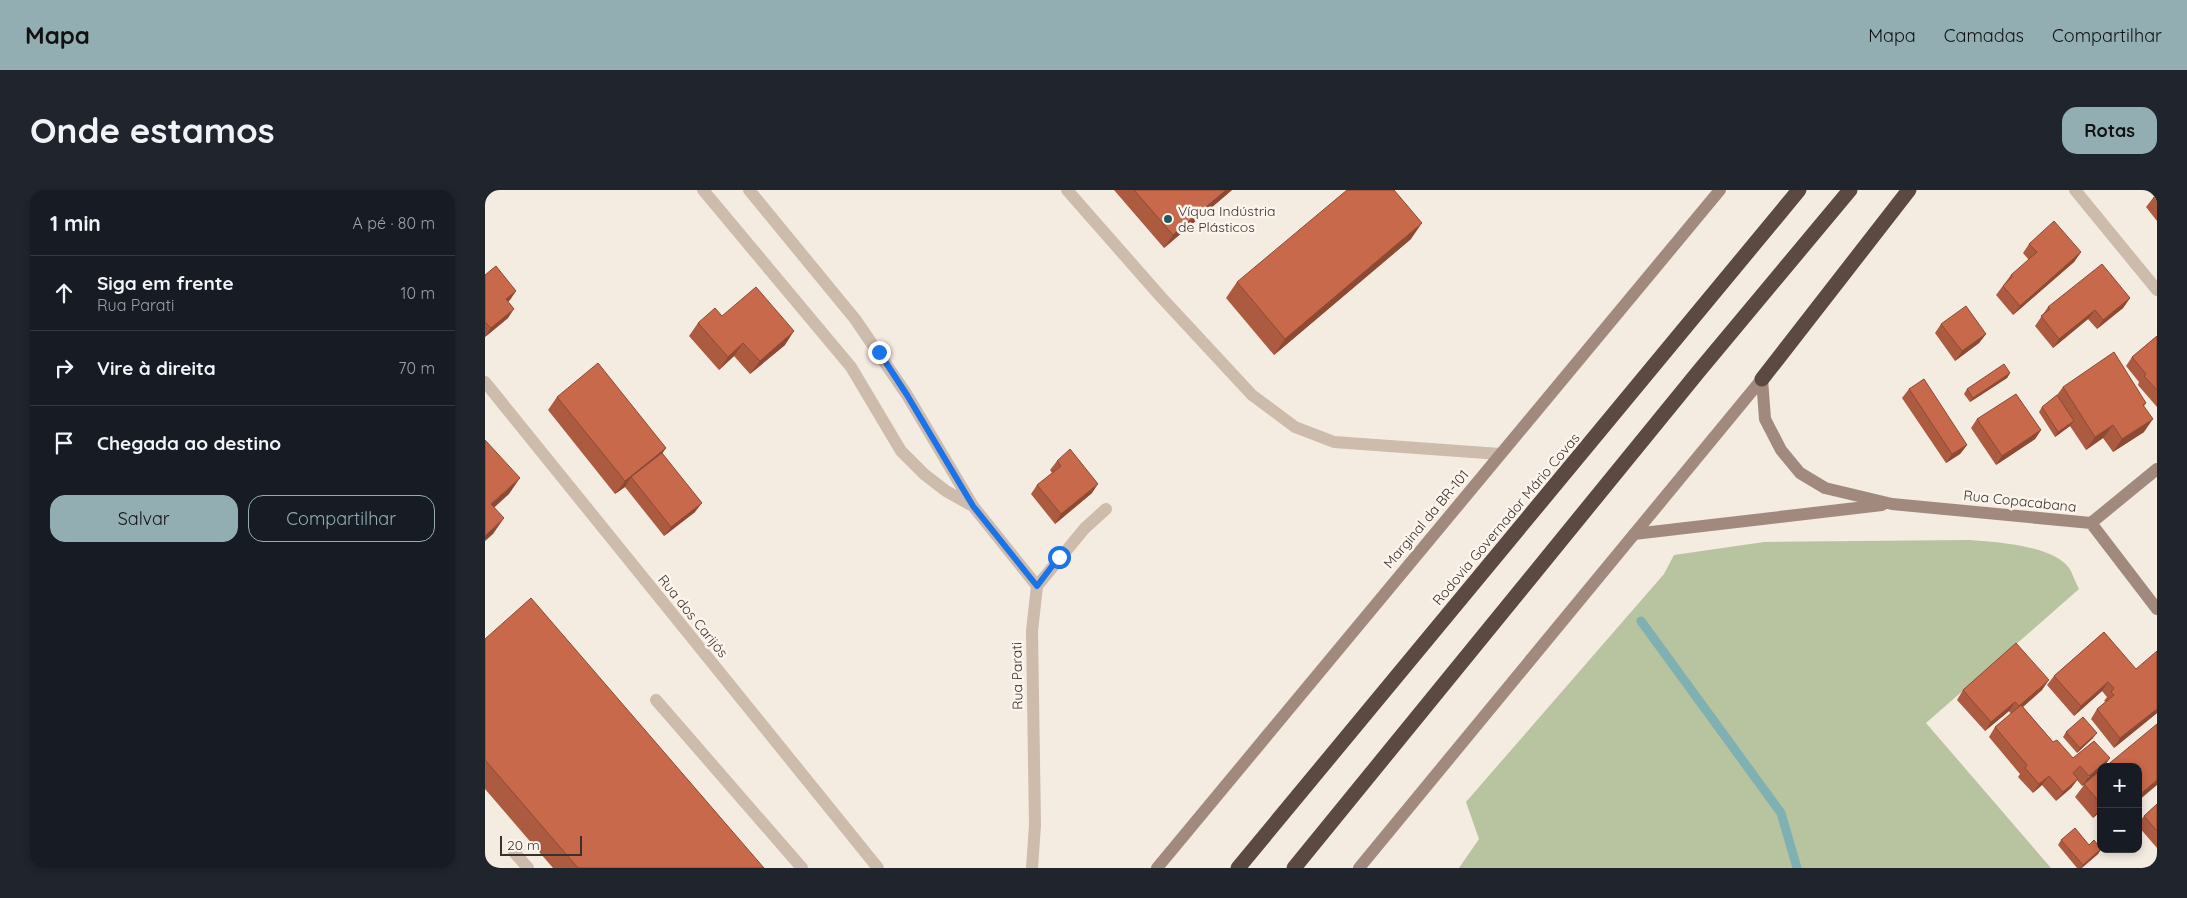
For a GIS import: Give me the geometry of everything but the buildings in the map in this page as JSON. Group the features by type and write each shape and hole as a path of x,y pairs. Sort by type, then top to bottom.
{"highway":[{"name":"Rodovia Governador Mário Covas","path":"1238,868 1799,190"},
{"path":"1294,868 1849,190"},
{"path":"1762,379 1909,190"}],"main road":[{"name":"Marginal da BR-101","path":"1157,868 1720,190"},
{"name":"Rua Copacabana","path":"1762,379 1765,419 1781,450 1801,473 1825,488 1892,504 2091,523 2157,469"},
{"path":"1359,868 1762,379"},
{"name":"Rua Copacabana","path":"1634,534 1892,504"},
{"path":"2091,523 2157,609"}],"street":[{"path":"703,190 851,367 901,451 924,474 946,491 973,506"},
{"path":"749,190 855,319 907,395 973,506 1037,586 1085,528 1106,509"},
{"path":"1067,190 1161,297 1252,395 1295,427 1334,442 1500,454"},
{"path":"2075,190 2157,290"},
{"name":"Rua dos Carijós","path":"485,382 878,868"},
{"name":"Rua Parati","path":"1032,868 1035,825 1032,631 1037,586"},
{"path":"656,700 801,868"},
{"path":"514,852 527,868"}],"green space":[{"path":"1969,540 2022,546 2050,554 2061,560 2069,568 2079,589 1926,723 2051,868 1459,868 1479,839 1466,802 1664,574 1674,555 1764,542"}],"waterway":[{"path":"1641,621 1781,813 1797,868"}],"place":[{"name":"Víqua Indústria de Plásticos","path":"1168,219"}],"route":[{"path":"879,352 973,506 1037,586 1059,557"}]}
